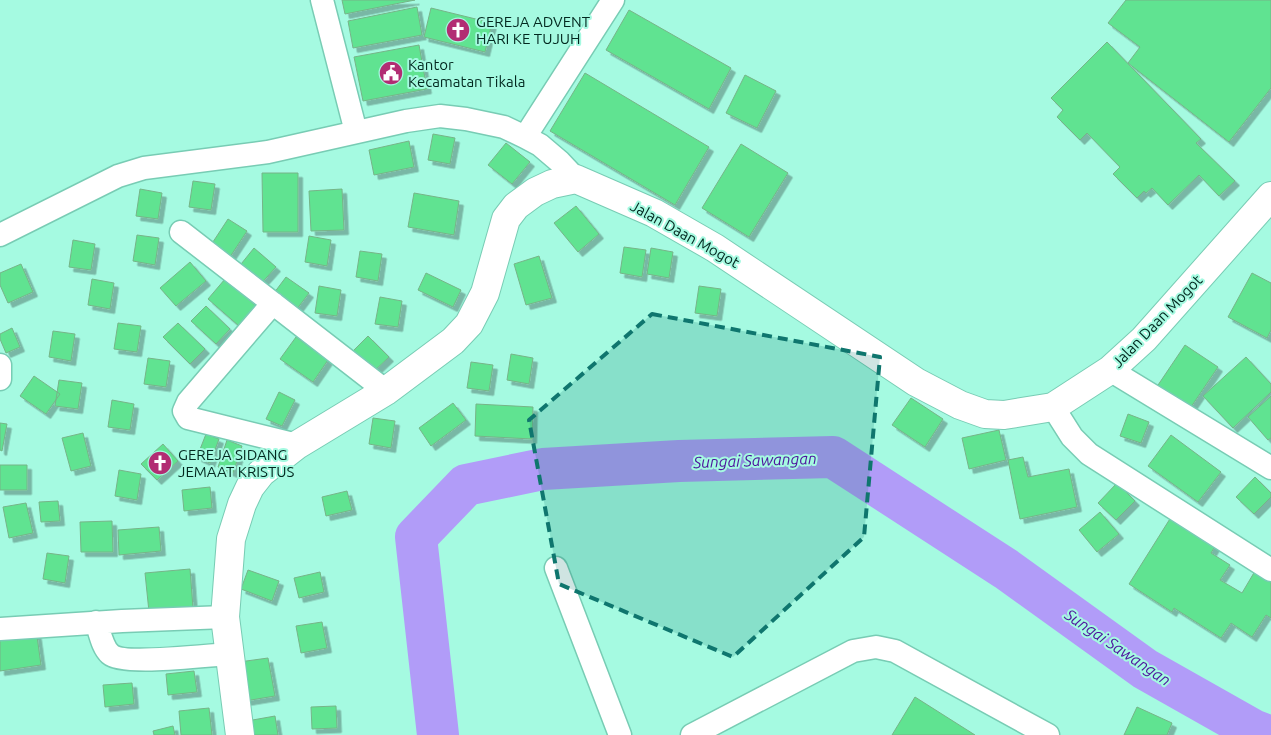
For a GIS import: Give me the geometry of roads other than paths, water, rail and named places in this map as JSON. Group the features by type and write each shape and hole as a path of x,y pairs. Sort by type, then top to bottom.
{"main road":[{"path":"240,735 225,617 232,539 242,504 250,487 261,473 297,445 386,391 453,341 469,324 485,293 506,219 516,206 535,192 552,184 576,179"},
{"name":"Jalan Daan Mogot","path":"576,179 654,213 715,248 916,382 960,405 985,414 1004,415 1053,408 1110,370 1144,339 1271,196"}],"street":[{"path":"322,0 356,132"},
{"path":"525,137 613,0"},
{"path":"0,235 118,176 144,168 268,152 406,121 440,116 504,127 540,145 576,179"},
{"path":"180,232 386,391"},
{"path":"273,303 188,402 184,411 188,418 297,445"},
{"path":"0,365 0,379"},
{"path":"1110,370 1271,468"},
{"path":"1053,408 1072,437 1089,454 1271,570"},
{"path":"556,568 620,735"},
{"path":"0,629 96,622 225,617"},
{"path":"96,622 105,645 116,658 141,660 230,654"},
{"path":"692,735 852,651 876,647 895,651 1048,735"}],"waterway":[{"name":"Sungai Sawangan","path":"438,735 416,537 466,485 543,469 679,461 833,457 1006,569 1145,669 1253,730 1266,735"}],"place":[{"name":"GEREJA ADVENT HARI KE TUJUH","path":"458,30"},
{"name":"Kantor Kecamatan Tikala","path":"391,73"},
{"name":"GEREJA SIDANG JEMAAT KRISTUS","path":"160,463"}]}
